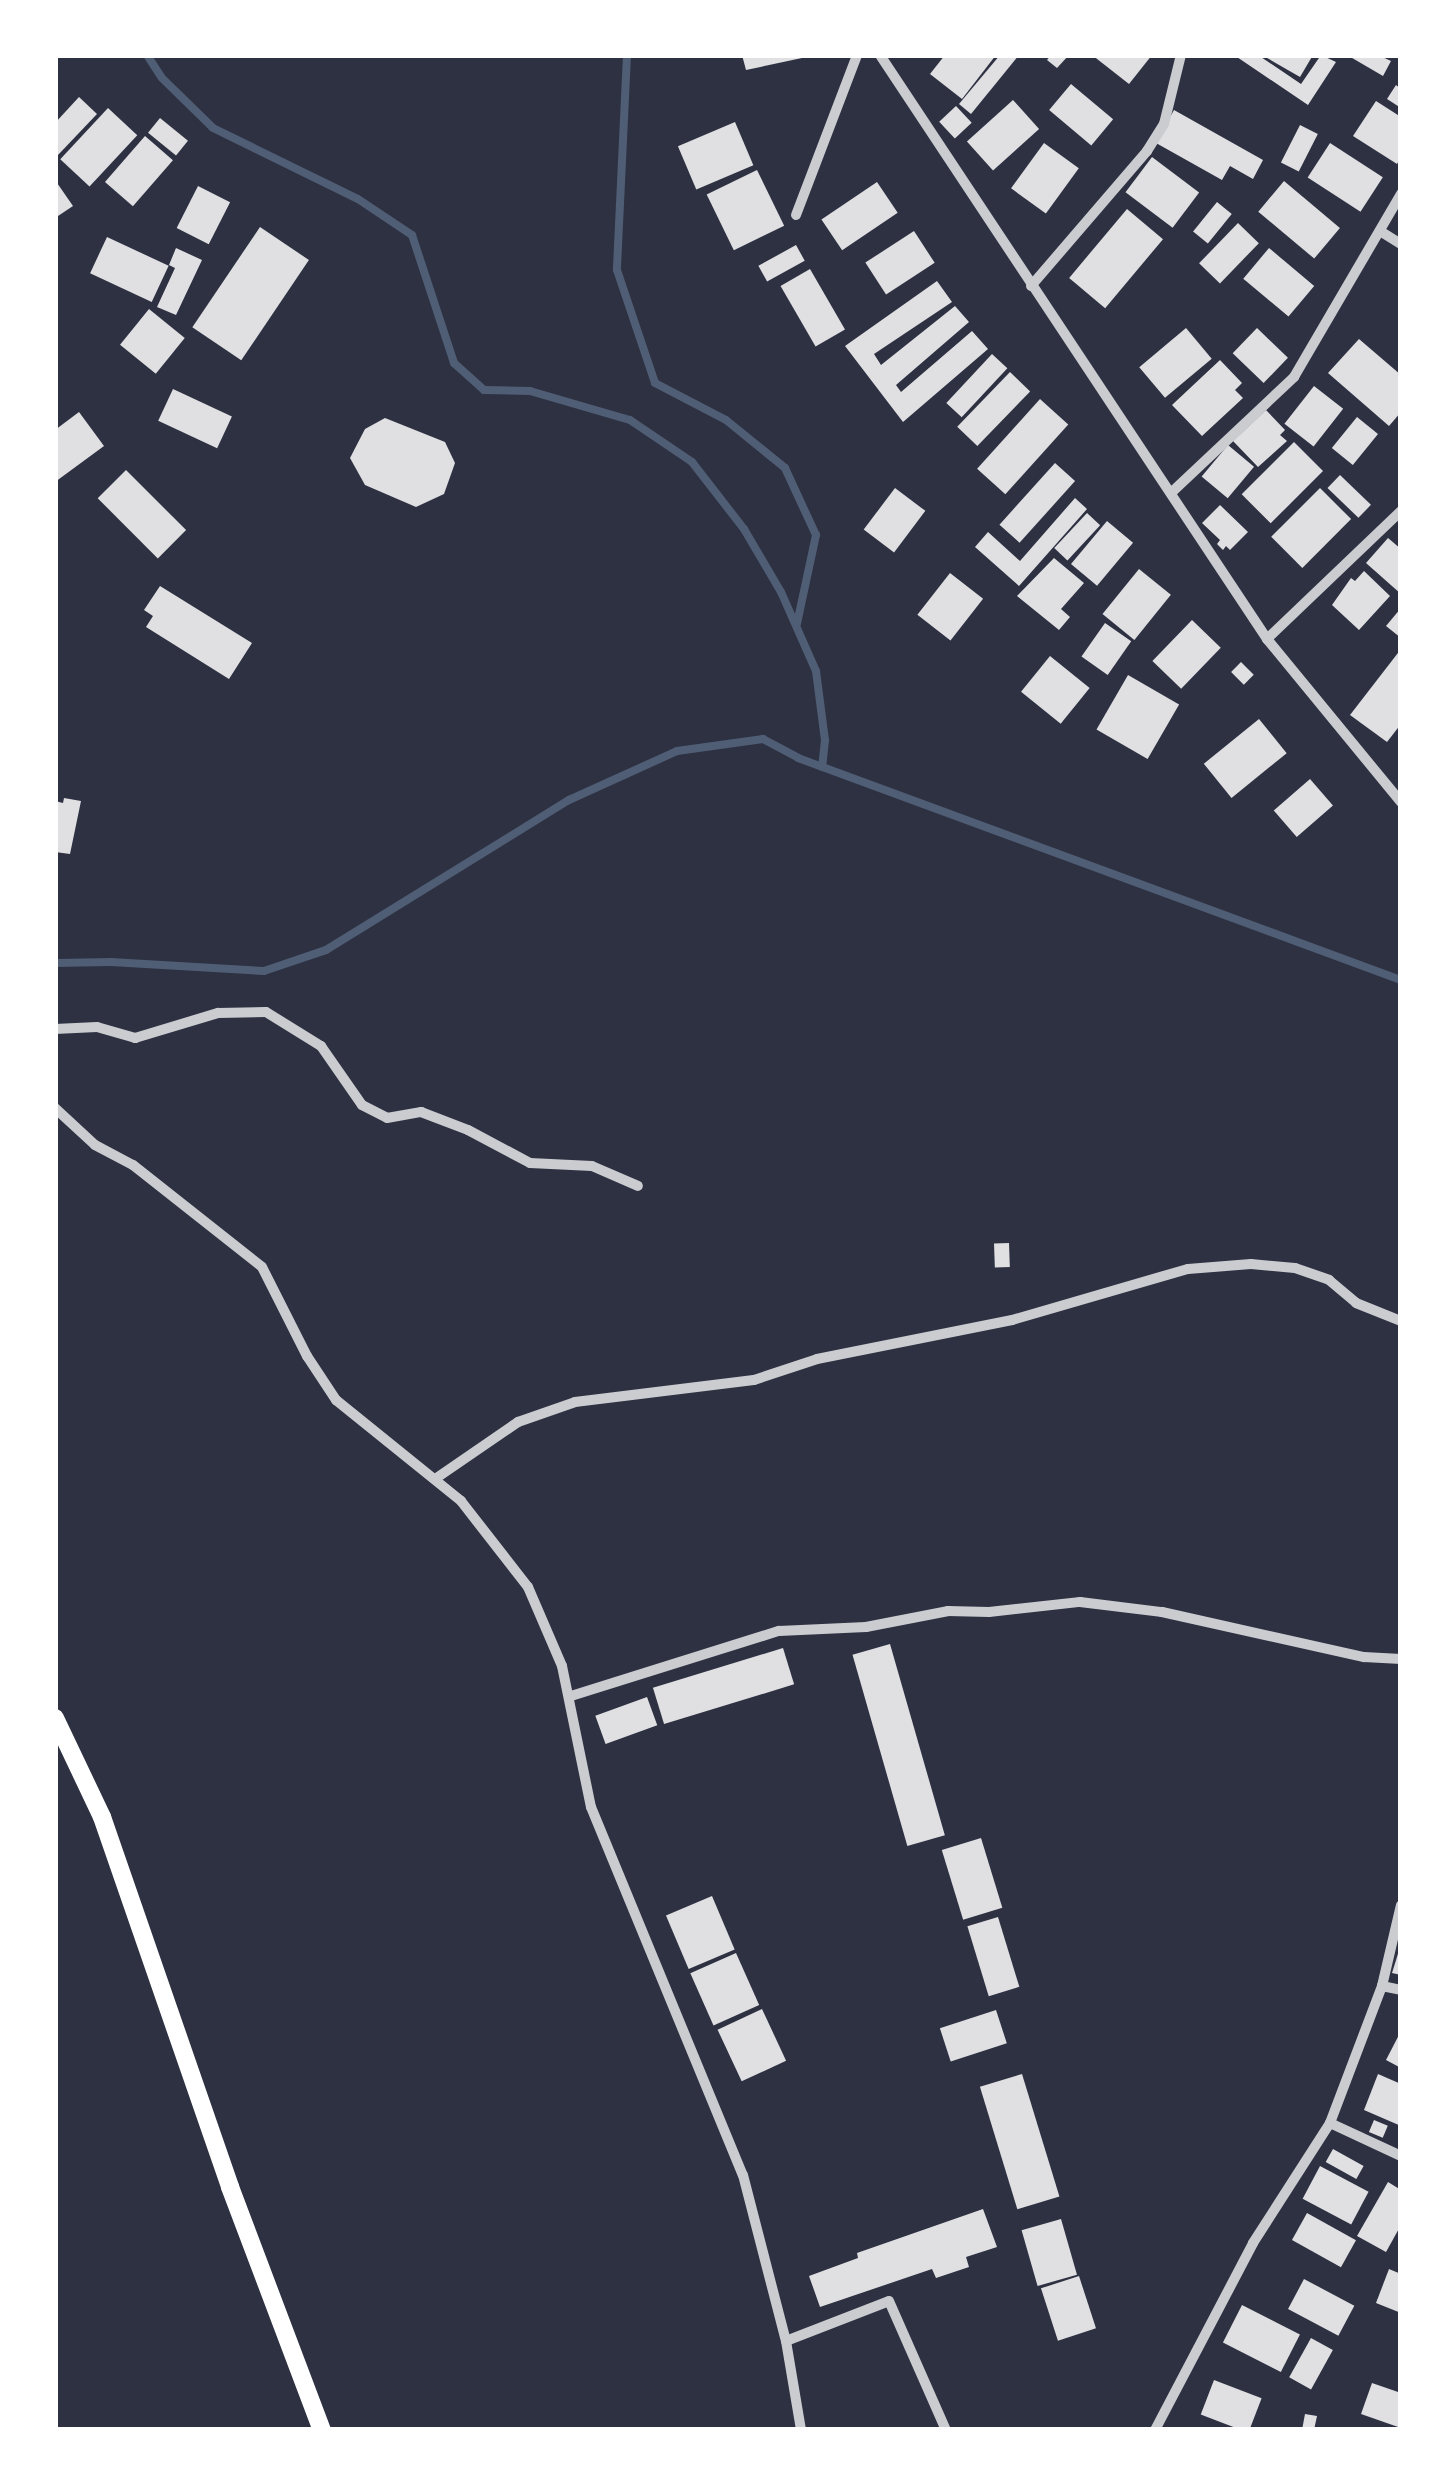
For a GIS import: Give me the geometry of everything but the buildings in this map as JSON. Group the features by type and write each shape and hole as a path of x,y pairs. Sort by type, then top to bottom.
{"main road":[{"path":"55,1718 102,1817 230,2187 322,2430"}],"street":[{"path":"796,215 857,55"},
{"path":"880,55 1267,639 1401,802"},
{"path":"1031,286 1147,151 1164,124 1181,55"},
{"path":"1172,492 1294,376 1401,194"},
{"path":"1380,231 1401,244"},
{"path":"1267,639 1401,511"},
{"path":"55,1029 97,1028 136,1038 218,1012 266,1012 321,1046 362,1105 387,1118 421,1112 468,1130 530,1163 592,1166 638,1186"},
{"path":"55,1108 86,1138 133,1165 262,1267 307,1356 336,1400 412,1466 435,1478 480,1522 528,1587 571,1696 592,1807 743,2175 786,2341 801,2430"},
{"path":"435,1478 518,1422 576,1402 754,1380 817,1359 1012,1320 1188,1269 1251,1264 1295,1268 1329,1280 1356,1303 1401,1321"},
{"path":"571,1696 779,1632 866,1627 948,1611 990,1612 1080,1602 1162,1612 1364,1657 1401,1660"},
{"path":"1155,2430 1254,2243 1330,2123 1382,1986 1401,1905"},
{"path":"1382,1986 1401,1990"},
{"path":"1330,2123 1401,2156"},
{"path":"786,2341 888,2301 946,2430"}],"waterway":[{"path":"147,55 162,78 213,128 358,199 412,235 454,363 484,390 530,391 630,420 692,462 744,529 781,592 816,671 825,740 822,767"},
{"path":"627,55 617,270 655,383 726,420 785,468 816,535 797,624"},
{"path":"55,963 111,962 264,971 326,950 569,800 677,751 763,739 798,758 1401,980"}]}
